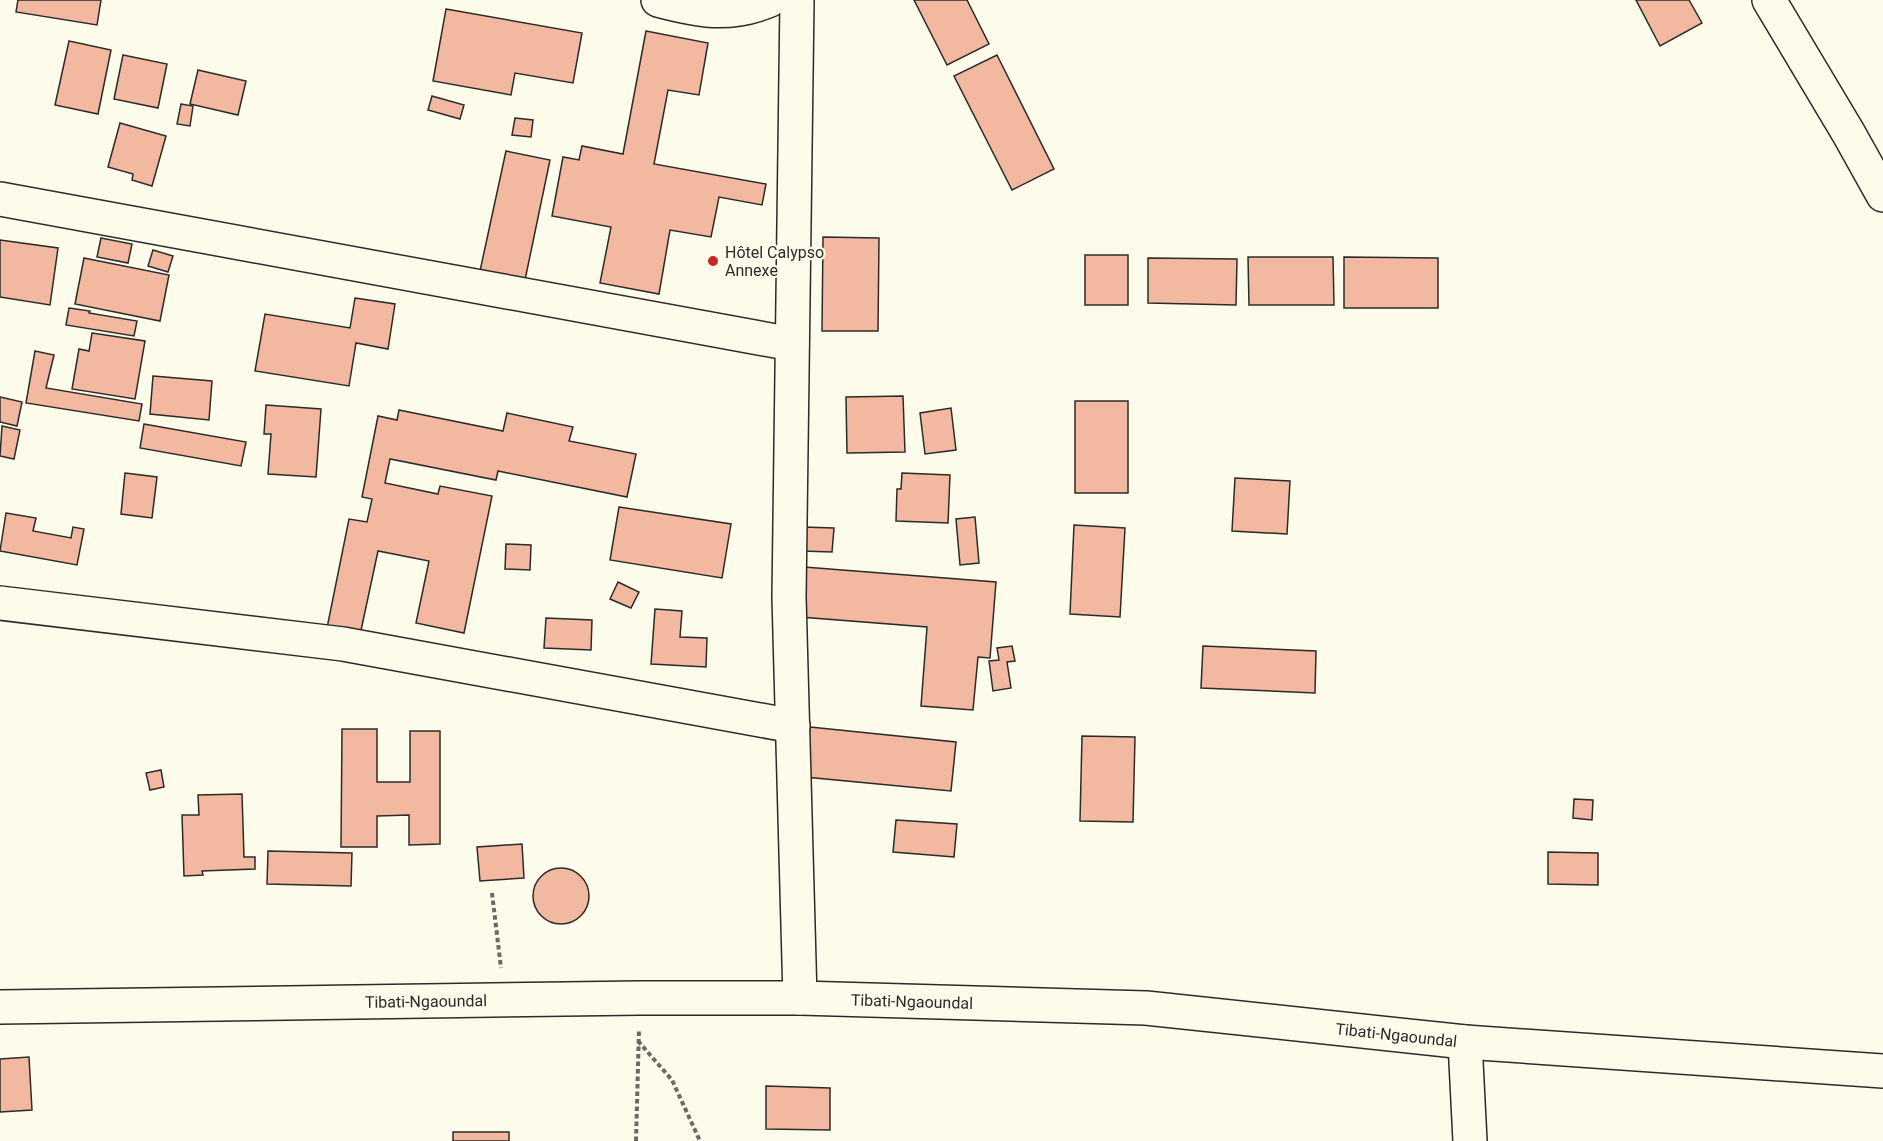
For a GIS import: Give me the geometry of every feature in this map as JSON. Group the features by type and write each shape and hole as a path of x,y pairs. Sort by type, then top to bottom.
{"main road":[{"path":"658,0 694,10 726,12 753,7 770,0"},
{"path":"797,0 789,597 800,998"},
{"path":"1769,0 1883,195"},
{"path":"0,199 792,344"},
{"path":"0,603 343,644 793,726"},
{"name":"Tibati-Ngaoundal","path":"0,1007 800,998 1146,1008 1465,1042 1883,1071"},
{"path":"1465,1042 1470,1141"},
{"name":"Tibati-Ngaoundal","path":"1821,1065 1883,1060"}],"path":[{"path":"636,1141 640,998"},
{"path":"638,1040 672,1080 700,1141"}],"building":[{"path":"18,0 101,0 97,25 16,12"},
{"path":"914,0 967,0 989,44 947,65"},
{"path":"1636,0 1689,0 1702,23 1660,46"},
{"path":"446,9 582,33 573,83 515,73 511,95 433,81"},
{"path":"646,31 708,43 699,95 668,90 654,164 766,184 762,205 719,197 711,237 670,230 659,294 600,283 611,227 552,216 563,157 579,160 582,146 623,154"},
{"path":"69,41 111,50 98,114 55,105"},
{"path":"123,55 167,64 158,108 114,99"},
{"path":"997,55 1054,169 1012,190 954,76"},
{"path":"198,70 246,81 238,115 190,104"},
{"path":"432,96 464,105 460,119 428,110"},
{"path":"181,104 193,106 190,126 177,124"},
{"path":"515,118 533,120 531,137 512,135"},
{"path":"120,123 166,136 152,186 132,180 133,174 108,167"},
{"path":"506,151 550,160 525,280 480,271"},
{"path":"823,237 879,238 878,331 822,331"},
{"path":"101,238 132,244 128,263 97,257"},
{"path":"0,240 58,248 50,305 0,297"},
{"path":"153,250 173,256 168,272 148,266"},
{"path":"1085,255 1128,255 1128,305 1085,305"},
{"path":"1248,257 1333,257 1334,305 1249,305"},
{"path":"1344,257 1438,258 1438,308 1344,308"},
{"path":"84,258 169,275 160,321 75,304"},
{"path":"1148,258 1237,259 1236,305 1148,303"},
{"path":"355,298 395,304 388,349 356,343 349,386 255,371 265,314 350,328"},
{"path":"69,308 137,321 134,336 66,325"},
{"path":"92,333 145,341 135,399 72,389 79,349 89,351"},
{"path":"35,351 54,355 46,388 142,404 139,421 26,403"},
{"path":"153,376 212,381 209,420 150,414"},
{"path":"903,396 905,452 847,453 846,397"},
{"path":"0,397 22,402 17,426 0,422"},
{"path":"1075,401 1128,401 1128,493 1075,493"},
{"path":"266,405 321,409 316,477 268,474 271,434 264,434"},
{"path":"951,408 956,450 925,454 920,413"},
{"path":"399,410 503,431 507,413 573,427 569,441 636,454 627,497 498,471 496,480 390,459 385,483 438,494 440,486 492,496 464,633 416,623 429,561 378,551 360,635 327,628 349,519 367,522 372,499 362,497 378,416 397,420"},
{"path":"144,424 246,442 241,466 140,448"},
{"path":"2,426 20,430 14,459 0,456"},
{"path":"125,473 157,477 152,518 121,514"},
{"path":"902,473 950,475 948,523 896,521 897,489 901,489"},
{"path":"1235,478 1290,481 1287,534 1232,531"},
{"path":"619,507 731,524 722,578 610,560"},
{"path":"6,513 36,518 33,531 71,538 73,527 84,529 77,565 0,551"},
{"path":"975,517 979,563 960,565 956,519"},
{"path":"1074,525 1125,528 1120,617 1070,614"},
{"path":"803,527 834,528 832,552 802,551"},
{"path":"506,544 531,545 530,570 505,569"},
{"path":"804,567 996,582 990,658 978,657 973,710 921,706 927,627 800,617"},
{"path":"618,582 639,592 631,608 610,599"},
{"path":"655,609 682,611 680,637 707,638 706,667 651,664"},
{"path":"546,618 592,620 591,650 544,648"},
{"path":"1012,646 1015,661 1007,662 1011,688 993,691 989,661 999,660 997,648"},
{"path":"1203,646 1316,651 1315,693 1201,688"},
{"path":"810,727 956,742 951,791 805,777"},
{"path":"342,729 377,729 377,782 410,782 410,731 440,731 440,844 409,845 409,815 377,816 377,847 341,847"},
{"path":"1082,736 1135,737 1133,822 1080,821"},
{"path":"161,770 164,787 150,790 146,773"},
{"path":"242,794 244,857 255,857 255,869 202,871 203,875 184,876 182,815 199,815 198,795"},
{"path":"1574,799 1593,800 1592,820 1573,818"},
{"path":"896,820 957,824 954,857 893,852"},
{"path":"522,844 524,878 480,881 477,847"},
{"path":"268,851 352,853 351,886 267,884"},
{"path":"1548,852 1598,853 1598,885 1548,884"},
{"path":"555,868 567,868 577,872 585,880 589,896 585,912 577,920 567,924 555,924 545,920 537,912 533,902 533,890 537,880 545,872"},
{"path":"29,1057 32,1110 0,1112 0,1059"},
{"path":"766,1086 830,1088 830,1130 766,1129"},
{"path":"453,1132 509,1132 509,1141 453,1141"}],"place":[{"name":"Hôtel Calypso Annexe","path":"713,261"}]}
